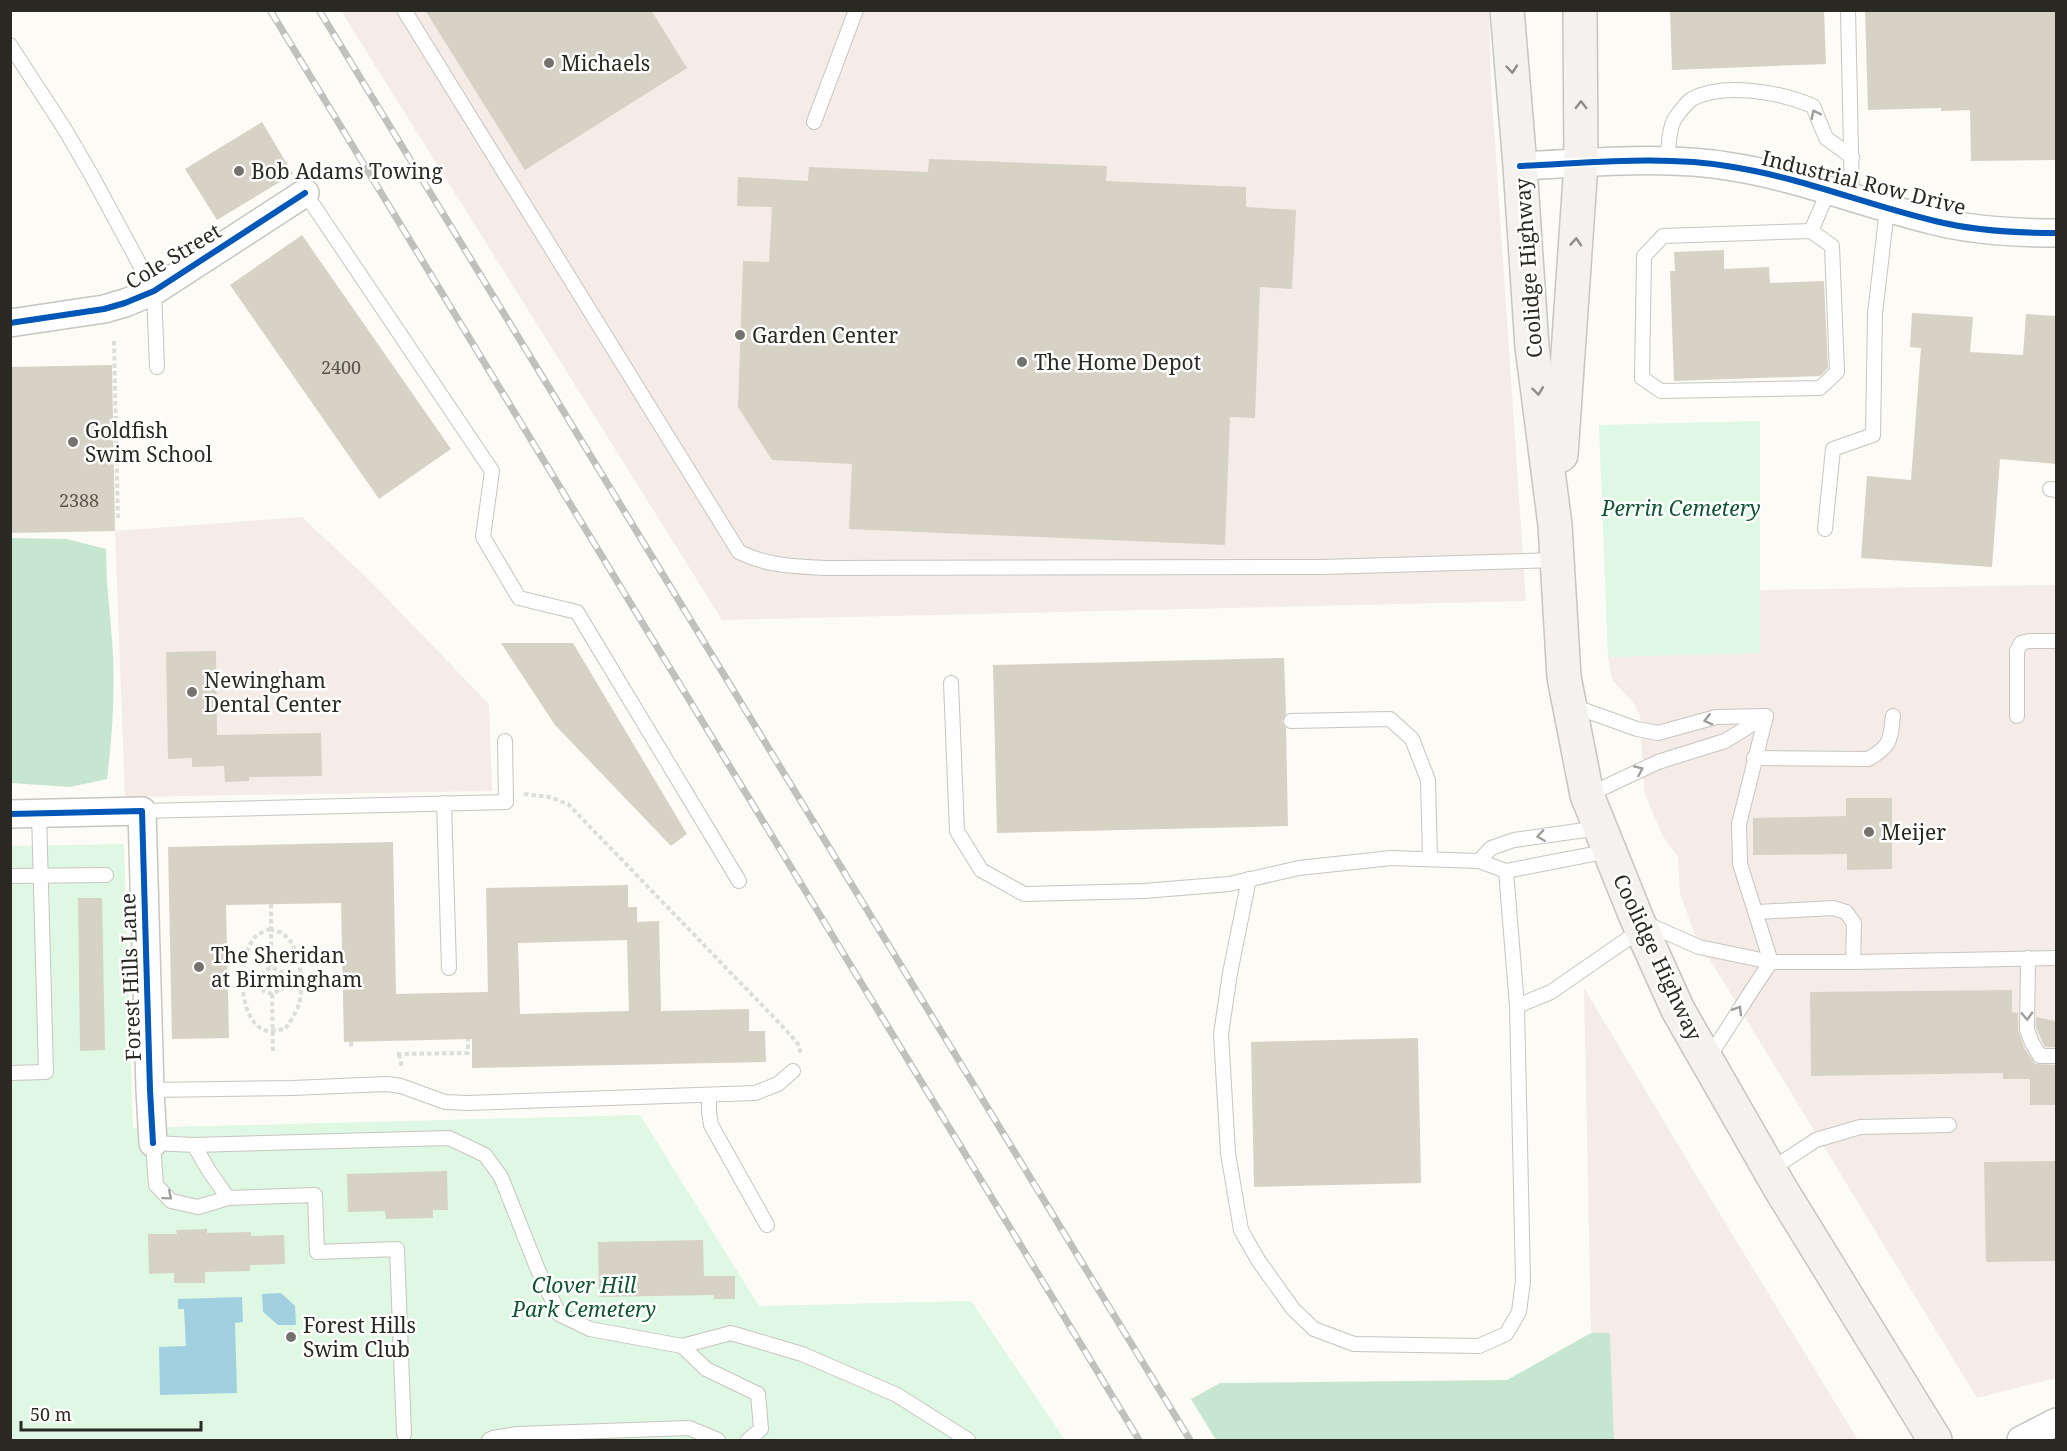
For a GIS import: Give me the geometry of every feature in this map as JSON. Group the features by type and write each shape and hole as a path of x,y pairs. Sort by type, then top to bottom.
{"main road":[{"name":"Coolidge Highway","path":"1507,10 1532,347 1556,525 1564,677 1587,795 1604,840 1678,1010 1770,1170 1935,1440"},
{"name":"Coolidge Highway","path":"1556,525 1581,164 1580,10"}],"street":[{"name":"Industrial Row Drive","path":"1520,166 1667,161 1733,166 1770,174 1937,222 2012,233 2056,233"},
{"name":"Cole Street","path":"10,323 104,309 154,291 305,193"},
{"path":"10,814 142,811"},
{"name":"Forest Hills Lane","path":"142,811 153,1143"},
{"path":"2021,1440 2056,1422"}],"lane":[{"path":"404,10 739,552 757,561 787,566 825,568 1322,567 1558,560"},
{"path":"814,122 856,10"},
{"path":"1810,231 1832,246 1837,372 1820,388 1661,391 1642,378 1644,256 1663,236 1810,231 1840,194 1851,157 1848,10"},
{"path":"10,45 64,128 154,291 157,367"},
{"path":"1667,161 1673,122 1689,100 1712,91 1746,91 1793,97 1813,106 1826,138 1851,157"},
{"path":"305,193 492,471 483,537 519,598 578,612 739,881"},
{"path":"1825,529 1833,449 1874,435 1875,314 1887,209"},
{"path":"2017,717 2017,651 2021,643 2056,641"},
{"path":"951,683 957,831 981,870 1024,894 1144,891 1229,884 1311,867 1391,858 1479,861 1506,871 1604,840"},
{"path":"1568,705 1636,729 1658,733 1716,717 1766,716"},
{"path":"1766,716 1739,824 1740,864 1771,962"},
{"path":"1587,795 1658,762 1725,741 1766,716"},
{"path":"1754,758 1868,759 1884,750 1890,738 1893,716"},
{"path":"1291,721 1390,719 1412,739 1428,780 1430,859"},
{"path":"142,811 506,802 505,741"},
{"path":"444,803 449,968"},
{"path":"10,1072 46,1072 39,813"},
{"path":"1479,861 1491,848 1514,840 1604,840"},
{"path":"1249,879 1230,974 1221,1034 1228,1153 1241,1230 1258,1260 1293,1309 1314,1329 1354,1344 1479,1346 1506,1334 1519,1312 1523,1281 1517,1006 1506,871"},
{"path":"10,876 106,875"},
{"path":"1756,912 1833,908 1846,912 1854,923 1853,962"},
{"path":"1517,1006 1551,992 1640,924 1699,947 1771,962 2056,958"},
{"path":"2028,958 2027,1030 2040,1056 2056,1056"},
{"path":"1707,1059 1729,1027 1737,1010 1771,962"},
{"path":"150,1090 387,1084 401,1086 445,1101 468,1103 755,1093 778,1084 793,1071"},
{"path":"709,1095 711,1125 767,1225"},
{"path":"1770,1170 1816,1140 1860,1127 1949,1125"},
{"path":"404,1434 397,1249 317,1252 315,1195 228,1198 198,1207 171,1201 156,1185 153,1143 195,1145 449,1138 485,1155 501,1177 538,1270 559,1314 590,1329 682,1346 731,1333 802,1354 897,1395 968,1440"},
{"path":"195,1145 209,1171 228,1198"},
{"path":"682,1346 706,1369 758,1394 761,1429 748,1440"},
{"path":"489,1440 517,1434 689,1428 718,1440"}],"path":[{"path":"114,341 118,520"},
{"path":"518,795 549,797 568,804 798,1044 801,1051 799,1065 793,1071"},
{"path":"271,904 271,967"},
{"path":"270,929 283,934 292,944 299,964 301,981 299,1004 285,1029 272,1031 262,1029 249,1015 243,981 249,948 257,935 270,929"},
{"path":"271,967 282,972 285,981 283,988 272,994 264,991 260,981 264,972 271,967"},
{"path":"243,981 260,981"},
{"path":"285,981 301,981"},
{"path":"272,994 273,1051"},
{"path":"397,1054 468,1053 468,1039"},
{"path":"351,1042 351,1048"}],"shaded area":[{"path":"341,11 1489,11 1491,84 1526,601 722,620"},
{"path":"302,517 369,580 489,704 492,791 125,797 115,531"},
{"path":"2056,585 2056,1378 1977,1398 1695,935 1680,893 1678,857 1662,835 1644,791 1640,716 1633,702 1612,680 1608,657 1759,653 1759,590"},
{"path":"1584,988 1858,1440 1614,1440 1610,1333 1591,1333"}],"green space":[{"name":"Perrin Cemetery","path":"1760,421 1760,653 1608,657 1599,425"},
{"path":"11,538 67,539 106,549 114,686 107,779 70,787 11,783"},
{"name":"Clover Hill Park Cemetery","path":"124,844 133,1128 640,1115 759,1306 971,1301 1065,1440 11,1440 10,846"},
{"path":"1591,1333 1610,1333 1614,1440 1216,1440 1191,1399 1220,1383 1507,1380"}],"water":[{"path":"281,1293 295,1306 296,1325 278,1325 263,1312 262,1294"},
{"path":"242,1297 243,1322 235,1323 237,1393 160,1395 159,1347 186,1346 184,1309 178,1309 178,1299"}],"building":[{"path":"425,10 651,10 687,68 525,170"},
{"path":"1670,10 1824,10 1826,64 1672,70"},
{"path":"1865,10 2056,10 2056,160 1971,161 1970,110 1941,111 1941,108 1868,110"},
{"name":"Bob Adams Towing","path":"262,122 293,174 217,220 185,169"},
{"name":"The Home Depot","path":"929,159 1107,166 1106,181 1246,187 1246,207 1296,210 1292,289 1260,287 1255,418 1230,417 1225,545 849,529 852,464 772,460 738,407 743,261 769,262 772,207 737,206 738,177 808,181 809,167 928,172"},
{"path":"302,235 451,449 379,499 230,285"},
{"path":"1724,250 1724,269 1769,267 1770,283 1824,281 1828,368 1820,376 1674,381 1670,271 1675,271 1674,252"},
{"path":"1912,313 1973,317 1970,352 2023,355 2026,314 2056,316 2056,464 2000,459 1992,567 1861,558 1867,476 1911,480 1921,348 1910,347"},
{"path":"112,365 115,531 10,533 10,367"},
{"path":"501,643 573,643 687,834 671,846 555,725"},
{"name":"Newingham Dental Center","path":"216,651 217,735 321,733 322,776 249,777 249,781 225,782 224,766 192,767 192,758 168,759 166,652"},
{"path":"1284,658 1286,714 1282,721 1286,728 1288,826 997,833 993,665"},
{"path":"1846,798 1892,798 1892,869 1847,870 1847,854 1753,855 1753,818 1846,816"},
{"name":"The Sheridan at Birmingham","path":"393,842 396,994 488,992 486,888 628,885 628,907 637,907 637,922 659,921 661,1011 749,1009 749,1031 765,1031 766,1062 472,1068 472,1039 344,1042 341,903 226,905 229,1038 172,1039 168,847","holes":["627,940 629,1011 520,1014 518,943"]},
{"path":"78,898 102,898 105,1050 80,1051"},
{"path":"2012,990 2012,1012 2018,1013 2018,1030 2024,1048 2035,1064 2055,1065 2056,1105 2030,1105 2030,1079 2003,1079 2003,1073 1811,1076 1810,992"},
{"path":"2036,1017 2055,1021 2055,1047 2045,1047 2036,1028"},
{"path":"1418,1038 1421,1183 1254,1187 1251,1042"},
{"path":"2056,1161 2056,1261 1986,1262 1984,1162"},
{"path":"447,1171 448,1210 433,1210 433,1218 386,1219 385,1211 348,1212 347,1174"},
{"path":"207,1229 207,1233 251,1232 251,1236 284,1235 285,1264 250,1265 250,1271 205,1272 205,1283 174,1283 174,1273 149,1274 148,1234 177,1234 176,1230"},
{"path":"703,1240 704,1276 735,1276 735,1299 714,1299 714,1295 599,1297 598,1242"}],"railway":[{"path":"270,10 1139,1440"},
{"path":"319,10 1190,1440"}],"cycle path":[{"path":"1520,166 1627,161 1707,163 1784,178 1910,215 1950,224 1996,231 2056,233"},
{"path":"10,323 104,309 154,291 305,193"},
{"path":"10,814 142,811 153,1143"}],"place":[{"name":"Michaels","path":"549,63"},
{"name":"Bob Adams Towing","path":"239,171"},
{"name":"Garden Center","path":"740,335"},
{"name":"The Home Depot","path":"1022,362"},
{"name":"Goldfish Swim School","path":"73,442"},
{"name":"Newingham Dental Center","path":"192,692"},
{"name":"Meijer","path":"1869,832"},
{"name":"The Sheridan at Birmingham","path":"199,967"},
{"name":"Forest Hills Swim Club","path":"291,1337"}]}
